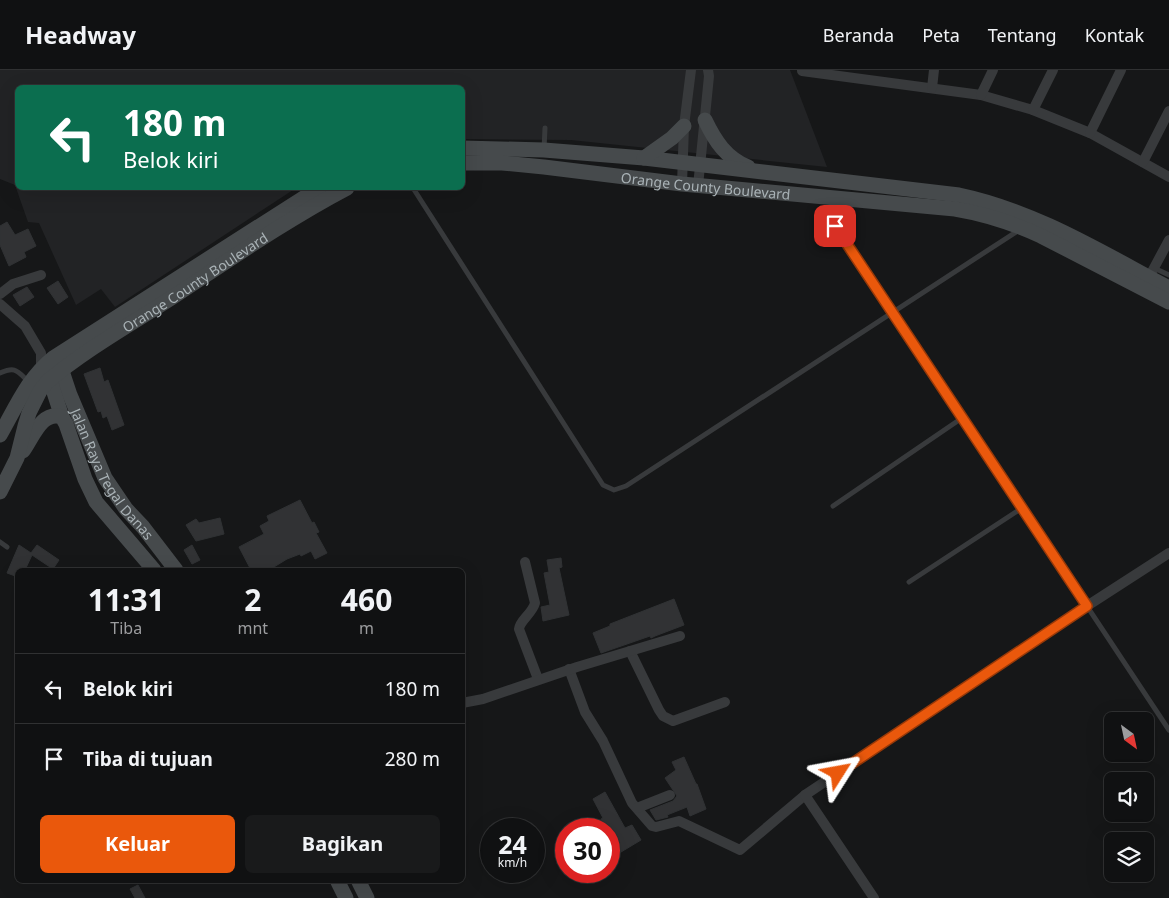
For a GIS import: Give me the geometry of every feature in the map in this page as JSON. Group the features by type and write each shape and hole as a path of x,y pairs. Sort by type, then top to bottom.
{"main road":[{"path":"705,120 713,137 725,152 740,164 757,171"},
{"path":"644,158 672,138 684,126"},
{"name":"Orange County Boulevard","path":"465,148 544,150 644,158 938,192 983,200 1036,219 1169,288"},
{"name":"Orange County Boulevard","path":"465,163 544,167 698,186 955,209 978,213 1023,228 1149,278 1169,302"},
{"name":"Orange County Boulevard","path":"17,458 24,426 47,382 45,359 316,190"},
{"name":"Orange County Boulevard","path":"1,431 20,399 314,205 343,190"},
{"path":"45,359 47,382"},
{"name":"Jalan Raya Tegal Danas","path":"47,382 70,394 113,490 126,509 174,568"},
{"name":"Jalan Raya Tegal Danas","path":"47,382 66,424 85,479 96,502 152,568"},
{"name":"Jalan Raya Tegal Danas","path":"17,458 45,419 56,415 62,417"},
{"path":"0,492 17,458 16,446 13,440 7,438 1,431"},
{"path":"338,883 346,898"},
{"path":"360,883 367,898"}],"street":[{"path":"682,184 684,126 691,70"},
{"path":"698,186 709,76 708,70"},
{"path":"882,82 883,70"},
{"path":"932,88 934,70"},
{"path":"981,96 984,70"},
{"path":"981,96 993,70"},
{"path":"1033,110 1053,70"},
{"path":"1090,132 1122,70"},
{"path":"802,71 831,73 981,96 1033,110 1090,132 1169,177"},
{"path":"1143,162 1169,111"},
{"path":"1149,278 1168,244"},
{"path":"0,294 13,284 41,275"},
{"path":"0,304 25,326 45,359"},
{"path":"569,669 586,712 603,741 632,803 652,826 656,827 679,821 740,850 805,795 1169,553"},
{"path":"525,562 536,602 530,614 520,624 519,629 538,679"},
{"path":"465,702 506,692 569,669 680,636"},
{"path":"630,651 659,710 667,719 674,720 725,702"},
{"path":"805,795 874,898"},
{"path":"637,808 670,796"}],"lane":[{"path":"544,167 545,128"},
{"path":"414,190 603,485 614,490 626,486 1023,228"},
{"path":"826,212 1169,730"},
{"path":"1149,278 1169,275"},
{"path":"0,373 10,369 16,370 47,382"},
{"path":"833,506 962,418"},
{"path":"910,582 1022,508"},
{"path":"0,542 7,547"}],"shaded area":[{"path":"0,70 790,70 827,167 571,140 465,139 465,85 15,85 15,185 0,179"},
{"path":"17,190 293,190 115,307 101,289 76,305 39,223 28,222"}],"building":[{"path":"7,222 15,235 28,229 36,246 24,252 26,257 9,266 0,245 0,226"},
{"path":"58,281 68,297 58,304 47,288"},
{"path":"27,287 34,297 20,306 13,295"},
{"path":"100,368 104,382 108,380 124,425 112,430 107,416 103,418 101,411 98,412 84,374"},
{"path":"300,500 312,523 314,522 319,532 316,533 327,553 315,559 311,551 301,556 300,554 287,559 272,568 250,568 239,547 264,534 260,526 269,521 267,516"},
{"path":"220,518 224,534 196,541 186,525 196,519 199,523"},
{"path":"19,545 31,553 37,545 59,560 54,568 52,568 32,555 26,568 15,568 15,576 7,573"},
{"path":"192,545 200,560 192,564 184,550"},
{"path":"561,558 562,567 559,568 569,615 543,621 541,607 550,605 544,573 549,572 547,560"},
{"path":"674,599 684,625 651,638 650,636 601,653 593,633 610,626 610,624"},
{"path":"684,757 706,809 690,816 687,807 667,815 668,817 656,820 650,810 673,801 677,796 665,778 676,770 672,762"},
{"path":"605,792 619,818 603,818 593,799"},
{"path":"620,819 625,828 632,825 641,840 620,853"},
{"path":"138,885 145,898 135,898 130,889"}],"route":[{"path":"835,226 1087,606 838,773"}]}
